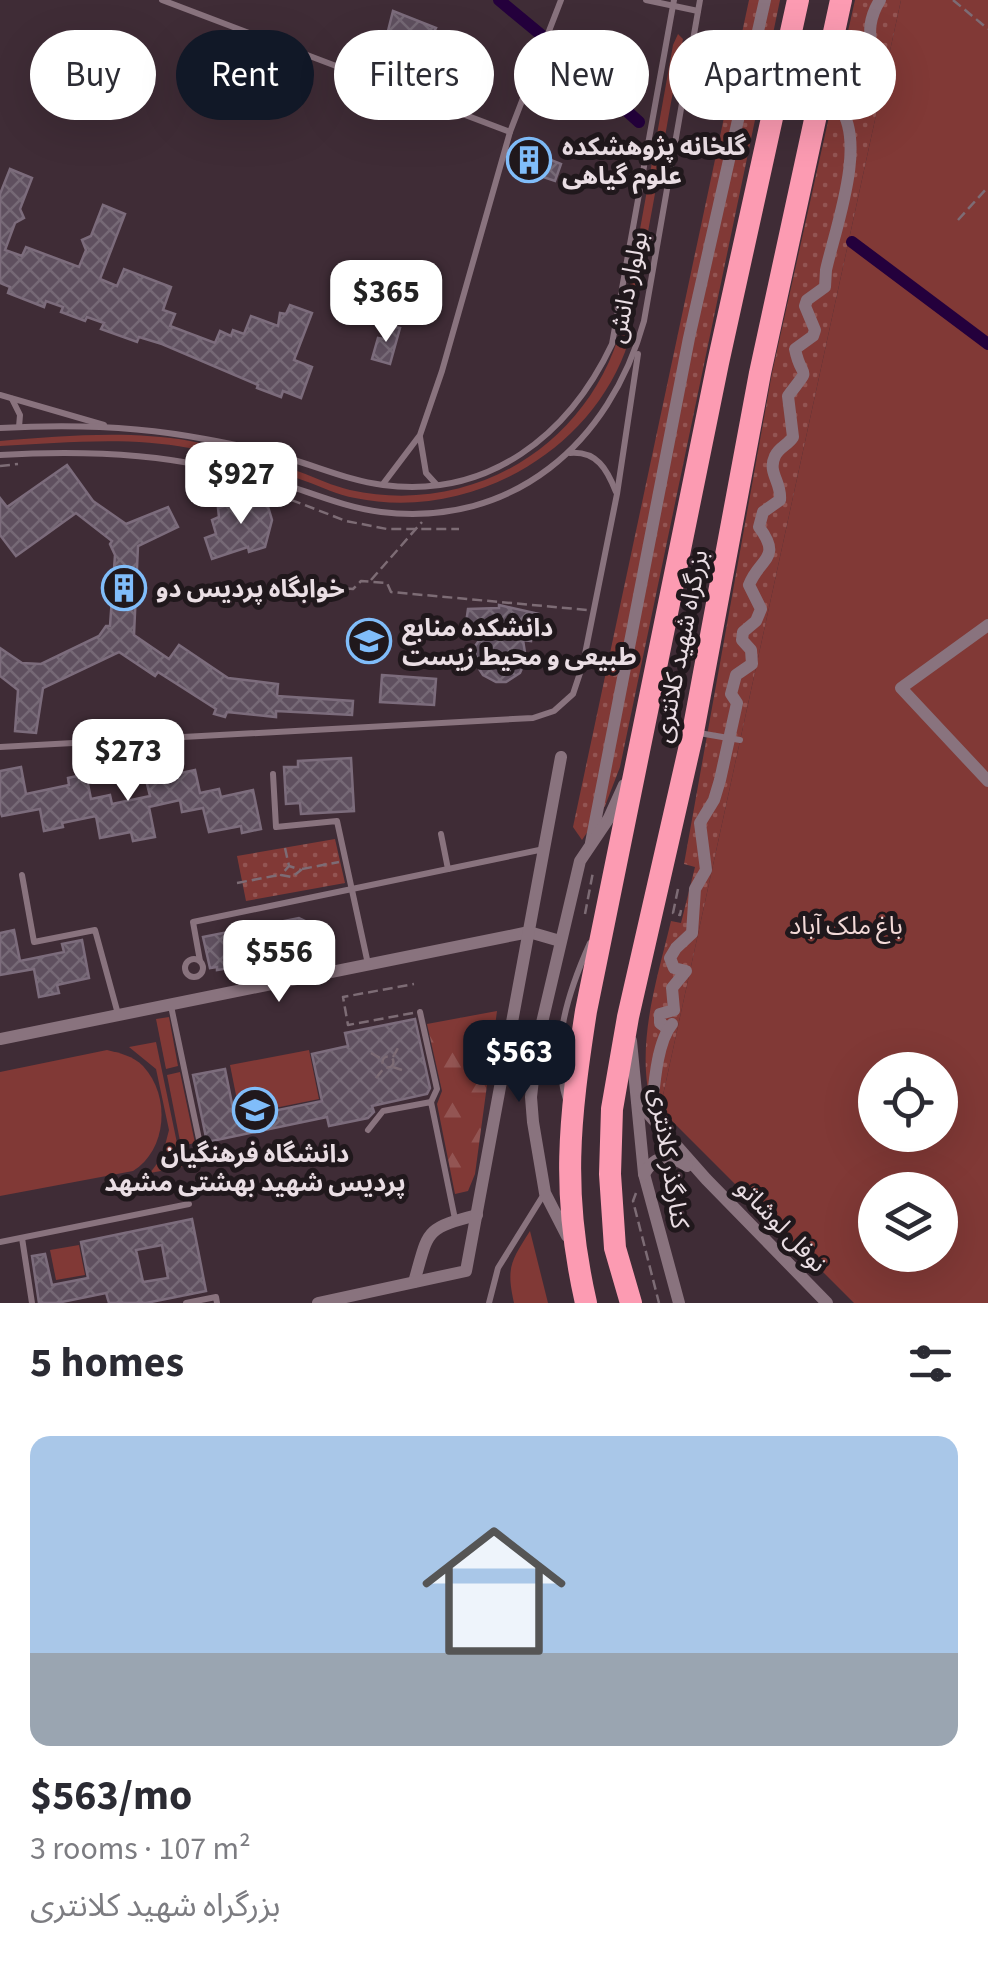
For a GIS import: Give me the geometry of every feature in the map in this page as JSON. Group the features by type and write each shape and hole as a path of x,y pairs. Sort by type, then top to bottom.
{"highway":[{"name":"بزرگراه شهید کلانتری","path":"631,1303 616,1248 610,1174 612,1109 628,1016 693,732 760,372 841,0"},
{"name":"بزرگراه شهید کلانتری","path":"586,1303 568,1194 570,1114 586,1011 718,363 797,3"}],"street":[{"path":"591,843 688,338 765,0"},
{"path":"651,1116 658,1058 669,1026 660,1023 660,1014 674,1010 672,988 686,971 674,968 670,958 694,925 695,889 706,870 700,822 714,800 735,739 738,703 731,694 736,675 752,664 751,650 742,640 743,632 756,621 761,610 750,585 770,556 768,536 759,527 760,520 767,507 780,500 781,486 772,464 777,451 794,437 788,396 803,380 804,372 795,349 815,330 805,306 807,300 826,287 826,270 850,164 850,126 840,108 844,100 861,93 868,85 872,54 869,20 880,0"},
{"path":"988,624 901,688 988,781"},
{"path":"574,1248 545,1192 531,1097 537,1044 580,862 609,818 639,750"},
{"path":"318,1303 466,1271 561,758"},
{"path":"0,1039 528,932 560,941"},
{"name":"کنارگذر کلانتری","path":"628,1016 644,1174 679,1303"},
{"name":"نوفل لوشاتو","path":"636,1101 827,1303"},
{"name":"نوفل لوشاتو","path":"644,1174 650,1163 673,1156 706,1179"},
{"path":"414,1282 428,1234 441,1224 477,1215"}],"lane":[{"path":"162,0 510,132"},
{"path":"383,485 420,435 510,132 560,0"},
{"path":"646,0 673,3 698,12"},
{"name":"بولوار دانش","path":"0,455 156,458 281,484 363,508 416,514 458,510 498,498 535,479 594,426 633,360 644,321 700,0"},
{"name":"بولوار دانش","path":"0,428 113,428 206,439 383,485 437,485 490,470 525,452 553,432 596,377 612,344 673,3"},
{"path":"0,748 533,718 554,712 573,694 594,610 644,321"},
{"path":"0,394 113,428"},
{"path":"12,398 20,415 19,427"},
{"path":"420,435 426,473 437,485"},
{"path":"568,453 586,452 601,462 617,494"},
{"path":"693,732 735,739"},
{"path":"273,774 276,827 337,821 368,965"},
{"path":"441,834 448,869"},
{"path":"200,961 193,922 544,849"},
{"path":"22,875 34,942 95,930 118,1015"},
{"path":"171,1005 204,1163"},
{"path":"420,1012 436,1090 431,1102 456,1220"},
{"path":"368,1130 383,1111 431,1102"},
{"path":"489,1303 498,1268 545,1192"},
{"path":"0,1242 189,1204"},
{"path":"22,1238 32,1303"},
{"path":"186,1303 216,1297 217,1303"}],"path":[{"path":"952,0 988,29"},
{"path":"958,220 988,187"},
{"path":"0,466 17,464"},
{"path":"257,486 346,521 386,529 460,529"},
{"path":"370,582 412,529 435,512"},
{"path":"272,583 352,590 362,581 386,583 392,592 594,610"},
{"path":"281,875 288,866 285,848"},
{"path":"237,883 281,875 292,877 301,870 346,860"},
{"path":"288,866 301,870"},
{"path":"584,914 594,872"},
{"path":"292,877 297,900"},
{"path":"678,889 673,913 680,915 686,884"},
{"path":"414,984 343,998 348,1025 420,1012"},
{"path":"392,1066 398,1048"},
{"path":"371,1054 392,1058"},
{"path":"376,1078 384,1066 383,1059"},
{"path":"384,1066 402,1070"},
{"path":"644,1174 633,1201 659,1303"}],"green space":[{"path":"749,0 780,0 774,30 743,30"},
{"path":"855,0 901,0 894,30 848,30"},
{"name":"باغ ملک آباد","path":"901,0 988,0 988,1303 854,1303 660,1109 875,120 896,120 894,30"},
{"path":"669,67 669,115 625,352 606,389 581,422 551,450 516,473 478,490 438,500 397,503 349,497 248,462 166,444 94,441 0,446 0,441 71,436 167,438 246,454 350,490 397,496 443,492 486,480 525,459 560,432 589,398 611,358 625,313"},
{"path":"723,120 755,120 620,767 605,806 582,840 573,827"},
{"path":"828,120 875,120 660,1109 653,1112 646,1064 649,1016 671,921 681,923 695,867 684,864 772,373"},
{"path":"335,839 345,883 246,901 237,856"},
{"path":"497,1011 475,1174 468,1191 455,1194 437,1104 442,1091 427,1024"},
{"path":"169,1017 178,1066 166,1069 156,1019"},
{"path":"156,1042 182,1167 150,1173 162,1157 169,1130 156,1069 129,1047"},
{"path":"107,1050 139,1063 152,1078 161,1107 153,1150 133,1171 0,1196 0,1072"},
{"path":"309,1050 319,1099 240,1115 230,1065"},
{"path":"180,1072 195,1143 181,1146 167,1075"},
{"path":"530,1231 548,1303 514,1303 512,1265"},
{"path":"79,1245 85,1275 56,1280 50,1250"}],"building":[{"path":"393,11 436,28 435,30 388,30"},
{"path":"525,146 561,164 555,181 516,168"},
{"path":"10,169 32,178 20,209 24,218 15,223 5,250 22,256 26,247 79,267 86,250 82,240 91,236 103,205 125,214 100,279 117,286 124,269 171,287 163,310 175,314 170,326 215,343 220,331 231,336 233,330 244,334 251,316 278,326 280,313 286,314 290,305 312,313 294,360 312,367 301,398 283,391 281,397 162,344 139,337 137,342 101,329 104,323 61,312 63,307 46,301 44,307 8,293 10,287 0,283 0,194"},
{"path":"370,277 387,281 386,286 397,289 395,300 383,297 378,307 367,304"},
{"path":"387,325 400,328 390,364 372,359"},
{"path":"67,465 93,501 126,524 168,507 178,527 138,546 134,635 169,659 179,645 228,678 278,684 277,696 353,701 352,715 276,711 276,717 227,712 225,717 214,714 216,709 158,672 155,676 119,652 43,688 36,733 15,731 18,690 0,676 0,648 22,663 41,664 99,636 110,626 115,555 112,541 76,513 16,556 0,535 0,498 7,507"},
{"path":"259,496 266,500 272,520 265,547 249,552 248,547 212,559 205,538 216,534 212,520 219,517 218,508"},
{"path":"499,605 539,614 538,628 532,628 531,641 523,640 526,659 520,673 506,682 483,675 476,664 475,646 485,632 473,631 473,624 466,623 468,609"},
{"path":"382,675 436,679 434,705 380,702"},
{"path":"351,758 354,811 301,814 300,803 286,804 284,767 298,767 298,761"},
{"path":"21,767 26,794 69,785 68,778 86,774 91,799 110,795 112,804 150,796 144,772 161,769 162,777 195,770 200,793 219,789 221,797 253,790 261,829 242,833 241,826 209,832 203,808 182,812 180,800 149,807 155,837 133,841 131,832 100,838 96,816 44,831 40,809 2,816 0,811 0,771"},
{"path":"299,918 307,922 311,932 308,951 268,960 258,972 248,975 237,967 210,968 203,937"},
{"path":"14,930 20,961 64,952 62,944 82,940 89,978 57,985 59,993 39,997 34,969 0,975 0,933"},
{"path":"415,1019 430,1088 427,1094 372,1106 374,1112 368,1118 329,1126 327,1117 207,1142 193,1075 225,1069 235,1119 322,1101 312,1054 348,1046 345,1033"},
{"path":"192,1219 206,1291 146,1303 109,1303 106,1293 39,1303 32,1256 45,1254 52,1285 88,1278 81,1242","holes":["162,1245 168,1278 143,1282 136,1250"]}],"waterway":[{"path":"499,0 639,122"},
{"path":"852,242 988,344"}],"place":[{"name":"گلخانه پژوهشکده علوم گیاهی","path":"529,160"},
{"name":"خوابگاه پردیس دو","path":"124,588"},
{"name":"دانشکده منابع طبیعی و محیط زیست","path":"369,641"},
{"name":"دانشگاه فرهنگیان پردیس شهید بهشتی مشهد","path":"255,1110"}]}
